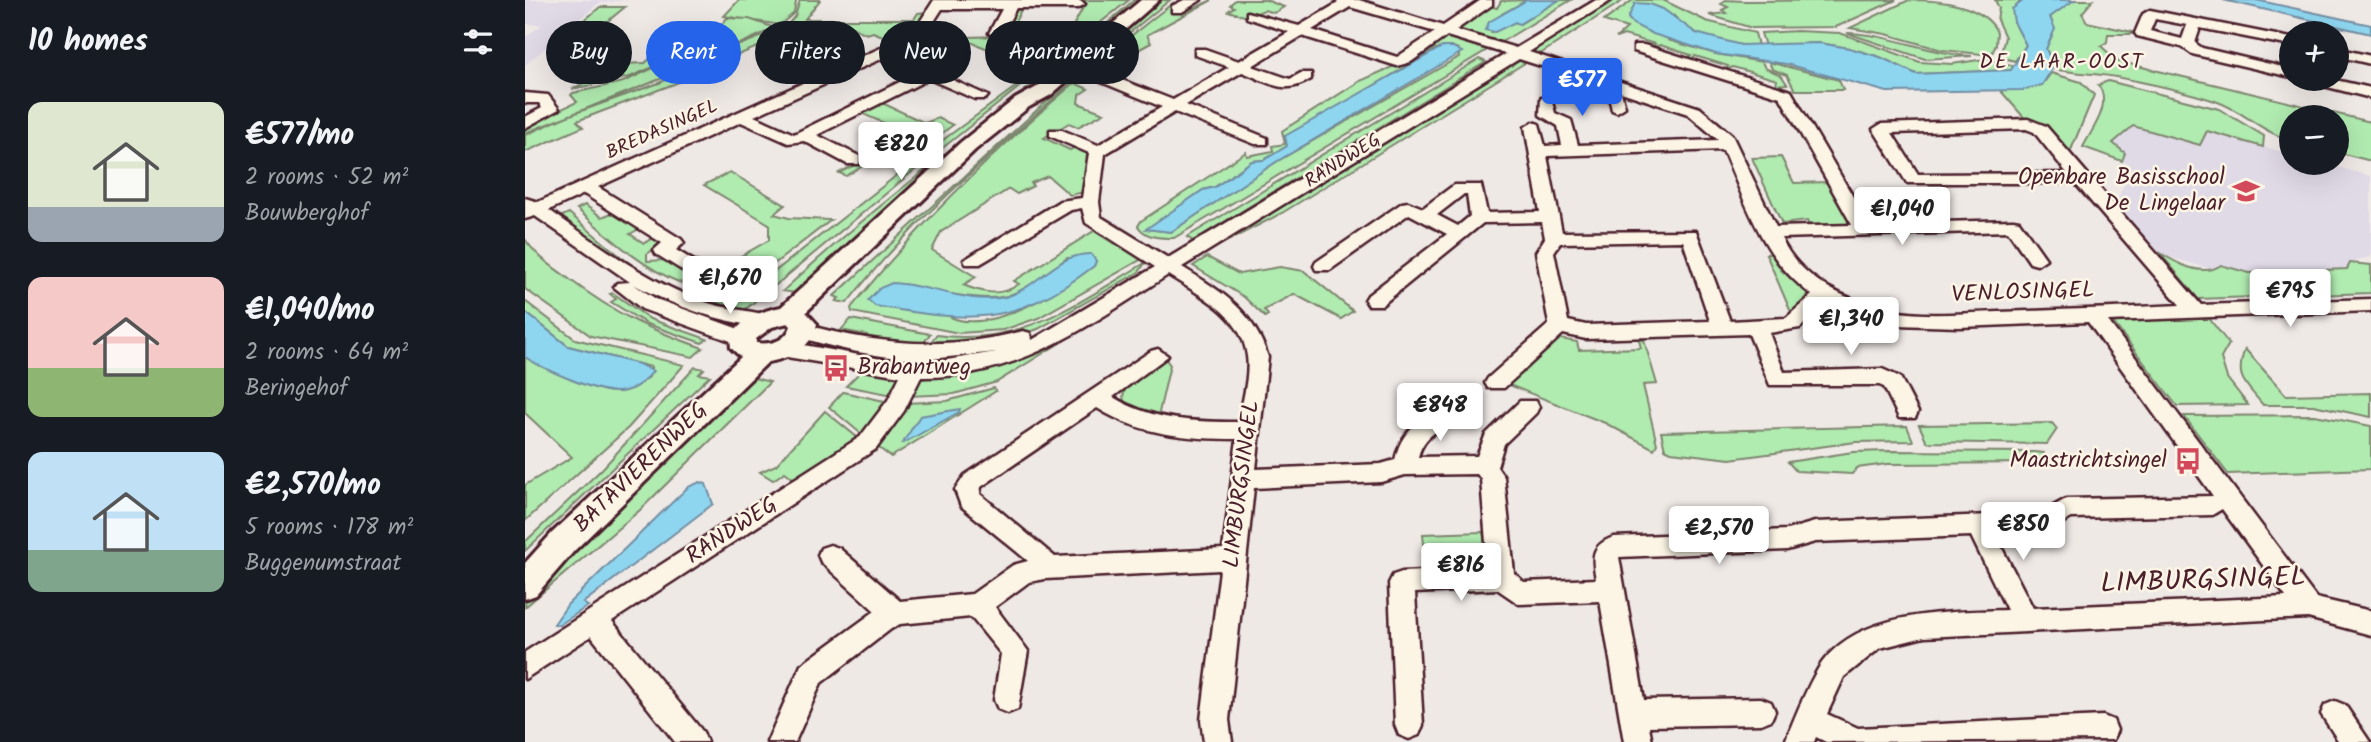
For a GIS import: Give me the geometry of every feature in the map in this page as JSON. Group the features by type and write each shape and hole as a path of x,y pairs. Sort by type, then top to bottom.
{"main road":[{"path":"757,347 789,322 1035,105 1044,91 1151,0"},
{"path":"757,347 789,322"},
{"name":"BATAVIERENWEG","path":"525,558 757,347"},
{"name":"BATAVIERENWEG","path":"525,584 563,542 757,347"}],"street":[{"path":"1177,9 1194,0"},
{"name":"RANDWEG","path":"757,347 979,365 1031,348 1072,328 1165,266 1594,0"},
{"name":"RANDWEG","path":"1513,51 1605,0"},
{"path":"973,260 1066,205 1090,202 1099,151 1347,1"},
{"name":"VENLOSINGEL","path":"1347,1 1513,51 1694,111 1716,126 1730,145 1769,233 1785,262 1824,294 1868,311 1923,320 2371,305"},
{"path":"1252,15 1390,61 1402,61 1447,32 1483,1"},
{"path":"940,3 1078,4"},
{"name":"BREDASINGEL","path":"926,21 940,3"},
{"path":"1002,21 1011,3"},
{"path":"2279,39 2207,23 2194,24 2150,14 2142,33 2187,44 2197,51 2279,71"},
{"path":"2187,44 2194,24"},
{"path":"1639,47 1773,87 1786,94 1863,229"},
{"path":"1200,52 1291,85 1306,76"},
{"name":"BREDASINGEL","path":"528,211 879,53"},
{"path":"2349,55 2371,60"},
{"path":"797,137 907,84"},
{"path":"952,84 980,96 974,99"},
{"path":"1119,84 1261,141"},
{"path":"1617,107 1613,90 1618,85"},
{"path":"2349,87 2371,93"},
{"path":"525,98 543,99 551,109 525,123"},
{"path":"1546,101 1548,115 1565,123 1571,150"},
{"path":"742,117 853,160"},
{"path":"2080,178 1913,179 1881,128 2028,124 2040,129 2196,311"},
{"path":"1532,127 1554,238 1545,252 1559,327"},
{"path":"1056,133 1099,151"},
{"path":"1538,151 1730,145"},
{"path":"585,187 675,243 663,250 700,273"},
{"path":"1424,216 1460,189 1475,189 1479,218"},
{"name":"LIMBURGSINGEL","path":"1090,202 1092,219 1223,302 1240,316 1252,335 1258,357 1215,720 1218,742"},
{"path":"1323,266 1408,207 1458,233"},
{"path":"528,211 672,300 699,309 789,322"},
{"path":"528,211 649,304 757,347"},
{"path":"1375,300 1479,218 1550,217"},
{"path":"1769,233 2013,225 2037,260"},
{"path":"1554,238 1690,235 1723,330"},
{"path":"1559,327 1585,332 1757,329 1793,323 1824,294"},
{"path":"2093,315 2308,607"},
{"name":"RANDWEG","path":"789,322 895,351 919,362"},
{"path":"1496,383 1559,327"},
{"path":"1757,329 1777,380 1882,377 1892,382 1907,412"},
{"path":"1045,568 1044,559 969,499 967,491 973,481 1158,356"},
{"name":"RANDWEG","path":"525,667 594,619 868,443 896,405 919,362"},
{"path":"1097,397 1120,413 1155,425 1199,431 1250,430"},
{"path":"1485,468 1494,440 1528,407"},
{"path":"1405,466 1408,445 1417,432 1429,424 1464,412"},
{"path":"1244,479 1381,473 1405,466 1474,464 1485,468 1492,477 1502,578 1519,593 1609,590"},
{"path":"1638,742 1604,555 1614,547 1787,540 1815,532 2046,523 2066,509 2212,505"},
{"path":"1978,526 2026,620"},
{"path":"830,555 895,613"},
{"path":"781,742 811,674 895,613 977,605 1022,573 1045,568 1232,559"},
{"path":"1409,725 1402,583 1502,578"},
{"path":"977,605 1015,651 1007,700"},
{"name":"LIMBURGSINGEL","path":"1804,731 1835,668 1873,638 1923,625 2308,607 2371,622"},
{"path":"594,619 693,742"},
{"path":"1633,713 1761,710"},
{"path":"2335,714 2355,742"},
{"path":"1804,731 1857,742 2103,730"}],"shaded area":[{"path":"525,0 629,0 599,3 578,21 546,21 546,47 525,65 525,37 542,25 525,24"},
{"name":"Openbare Basisschool De Lingelaar","path":"2133,126 2145,130 2206,131 2279,151 2279,175 2349,175 2349,170 2371,176 2371,257 2356,260 2352,274 2262,278 2218,271 2158,254 2114,207 2131,169 2122,161 2125,153 2113,143"}],"green space":[{"path":"739,0 796,0 794,13 785,21 755,21 724,16"},
{"path":"800,0 820,0 805,19 833,19 791,21"},
{"path":"955,0 1129,0 1103,21 1076,21 1084,6"},
{"path":"1134,0 1144,0 1120,21 1110,21"},
{"path":"1157,0 1170,0 1139,25 1139,21 1134,21"},
{"path":"1212,0 1147,35 1151,43 1139,49 1139,30 1174,2 1171,7 1186,12"},
{"path":"1235,0 1266,0 1284,7 1274,13 1264,10 1247,17 1228,11 1234,7 1230,5"},
{"path":"1527,0 1502,14 1492,32 1515,22 1520,24 1559,0 1571,0 1498,44 1455,31 1489,6 1497,8 1501,1"},
{"path":"1609,0 1624,0 1537,56 1532,52 1531,49"},
{"path":"1633,0 1663,0 1706,21 1755,33 1758,46 1724,42 1691,30 1674,16 1668,40 1716,54 1762,62 1765,68 1781,75 1787,84 1776,85 1777,80 1733,67 1725,70 1728,66 1695,56 1691,60 1687,59 1691,55 1660,45 1651,48 1655,44 1624,35 1616,38 1627,28 1604,21"},
{"path":"1725,0 1896,0 1836,27 1752,28 1709,15 1726,13 1722,10 1728,7 1721,4"},
{"path":"1909,0 1946,3 1982,15 1997,32 1996,45 1991,55 1942,50 1886,34 1850,28"},
{"path":"1995,0 2024,0 2019,2 2014,22 2026,45 2015,61 2000,57 2005,37 1997,20 1999,8"},
{"path":"2073,0 2093,0 2082,13 2087,22 2141,34 2108,34 2107,42 2101,46 2117,61 2300,105 2279,105 2279,136 2235,110 2204,97 2113,76 2053,69 2046,49 2053,31 2050,17"},
{"path":"600,7 625,7 608,21 583,21"},
{"path":"1014,10 1021,10 1016,21 1008,21"},
{"path":"927,12 922,21 879,21 879,34 865,33 865,21 833,19 914,19 918,13"},
{"path":"727,18 755,21 755,37 741,44 741,21 724,21"},
{"path":"1761,33 1840,33 1920,62 1952,64 1985,59 2012,65 2012,70 1916,74 1880,57 1849,48 1819,43 1765,46"},
{"path":"1847,33 1863,34 1940,52 1972,56 1925,59"},
{"path":"1446,34 1492,47 1174,238 1149,235 1138,226 1141,221 1246,152 1247,156 1273,151 1272,146 1285,144 1282,131 1360,81 1413,58","holes":["1436,49 1458,49 1459,57 1276,162 1171,232 1147,229 1203,190 1215,187 1252,161 1264,160 1287,146 1348,101"]},
{"path":"985,36 985,48 971,42 971,37"},
{"path":"755,39 755,48 741,54 741,44"},
{"path":"1479,59 1486,62 1193,241 1187,237"},
{"path":"1513,61 1528,61 1282,213 1208,251"},
{"path":"1769,62 1839,80 1843,90 1795,90 1787,75 1772,69"},
{"path":"645,63 646,70 632,76 632,64"},
{"path":"646,71 648,84 525,133 525,126 577,102 571,95 573,93 614,84 632,84 632,78"},
{"path":"2051,73 2081,82 2094,95 2071,150 2061,148 2041,124 2027,121 2000,90 2042,85"},
{"path":"2108,81 2219,109 2264,136 2263,147 2207,131 2200,145 2133,126 2113,143 2125,153 2122,161 2083,147 2102,108 2102,92 2098,85"},
{"path":"582,84 596,84 572,89"},
{"path":"656,84 674,84 577,121 583,127 525,152 525,135 567,116"},
{"path":"1019,84 1023,84 771,289 764,280 925,153"},
{"path":"1033,84 1046,84 801,294 783,291 825,253"},
{"path":"1065,84 1070,84 953,189 898,244 847,303 836,301 839,298 834,296"},
{"path":"1073,84 1077,84 1088,89 1079,95 1078,103 1104,113 1078,127 1069,123 1044,138 1070,150 1078,145 1088,151 1085,176 1081,178 1085,178 1085,192 1070,195 1048,176 1031,183 1033,186 1017,194 1009,189 941,232 932,250 976,277 963,285 992,292 1005,291 1019,284 1014,281 1094,231 1113,243 1117,241 1141,257 1140,260 1038,318 1003,330 959,333 852,312 851,308 924,225","holes":["1067,258 1096,261 1094,266 1065,286 1027,306 987,320 953,318 903,284 955,295 996,298 1023,289"]},
{"path":"878,101 925,123 938,118 953,125 921,149 884,154 846,176 839,173 912,135 856,111"},
{"path":"2349,117 2371,122 2371,161 2349,155"},
{"path":"1781,157 1794,183 1830,182 1849,222 1843,226 1810,227 1807,221 1782,224 1752,158"},
{"path":"730,172 785,205 774,214 789,218 831,220 756,278 715,271 769,240 769,224 704,185"},
{"path":"585,205 602,217 614,212 639,229 630,234 644,243 654,238 663,243 647,254 647,261 667,260 694,276 681,283 652,269 613,241 577,209"},
{"path":"569,213 633,266 676,290 705,297 757,299 745,309 731,310 730,306 717,303 709,305 669,293 558,218"},
{"path":"525,239 545,260 602,302 648,327 703,348 693,357 591,336 525,289"},
{"path":"2159,252 2198,270 2214,269 2221,265 2249,273 2347,269 2350,263 2371,265 2371,293 2198,299"},
{"path":"1766,254 1771,254 1781,270 1807,292 1807,301 1795,313 1790,310"},
{"path":"1207,257 1239,274 1280,267 1304,271 1353,311 1341,319 1294,294 1264,310 1268,315 1265,317 1244,297 1193,266"},
{"path":"1145,263 1139,272 1038,329 1012,338 926,349 936,335 995,335 1046,319"},
{"path":"1163,279 997,382 954,394 909,396 921,379 987,368"},
{"path":"613,293 650,319 707,339 702,343 647,324 611,302 616,299 610,294"},
{"path":"525,301 575,339 684,365 629,427 525,521 525,485 572,457 525,413 525,357 571,379 610,392 619,392 639,385 649,377 651,367 568,346 525,312"},
{"path":"1824,304 1858,315 1860,322 1811,323 1809,317"},
{"path":"2208,317 2229,344 2221,358 2227,378 2248,405 2177,406 2113,322"},
{"path":"851,319 930,334 922,345 866,338 867,335 841,330"},
{"path":"1555,338 1577,342 1579,350 1641,348 1639,340 1644,340 1657,384 1643,385 1657,444 1654,449 1605,423 1504,383"},
{"path":"2245,349 2286,395 2371,393 2371,417 2313,405 2263,405 2246,385 2241,374"},
{"path":"1165,358 1170,365 1158,417 1125,404 1123,396 1130,383"},
{"path":"695,367 704,369 699,374 710,376 525,551 525,542 602,469"},
{"path":"861,371 898,375 899,383 893,395 846,386"},
{"path":"750,377 770,382 640,510 525,607 525,594"},
{"path":"994,388 996,391 891,457 875,445 906,403 947,401"},
{"path":"843,392 889,402 865,437 829,407"},
{"path":"825,411 858,438 794,479 785,472 773,480 760,472 776,465"},
{"path":"2315,415 2371,426 2371,469 2228,474 2184,416"},
{"path":"2052,423 2057,429 2047,444 1927,442 1919,425"},
{"path":"1907,426 1913,441 1856,442 1730,459 1671,452 1665,449 1661,432"},
{"path":"1853,452 2044,453 2043,463 1887,464 1857,468 1852,474 1796,471 1788,462"},
{"path":"1483,532 1490,568 1427,575 1423,534"}],"water":[{"path":"1527,0 1559,0 1519,24 1515,22 1495,32 1485,30 1489,22"},
{"path":"2024,0 2074,0 2050,17 2055,29 2046,49 2054,66 2042,85 2023,90 1887,92 1786,64 1716,54 1653,34 1633,24 1628,18 1635,3 1650,4 1663,9 1696,33 1741,45 1819,43 1880,57 1916,74 2011,70 2026,45 2014,22 2012,9"},
{"path":"2223,0 2256,0 2371,25 2371,34 2349,29 2349,21 2314,21"},
{"path":"1442,47 1453,47 1462,52 1276,162 1171,232 1146,229 1252,161 1264,160 1287,146 1285,136"},
{"path":"1091,254 1096,261 1094,266 1065,286 1039,301 990,315 938,315 875,306 868,300 880,288 892,283 977,298 1005,297 1027,287 1067,259"},
{"path":"525,312 568,346 639,364 653,371 637,386 617,392 583,384 544,368 525,357"},
{"path":"960,409 959,412 902,444 920,416"},
{"path":"700,482 706,484 713,504 583,603 588,606 559,625 554,624 568,604 688,487"}],"place":[{"name":"Openbare Basisschool De Lingelaar","path":"2246,191"},
{"name":"Brabantweg","path":"836,368"},
{"name":"Maastrichtsingel","path":"2188,461"}],"district":[{"name":"DE LAAR-OOST","path":"2062,62"}]}
